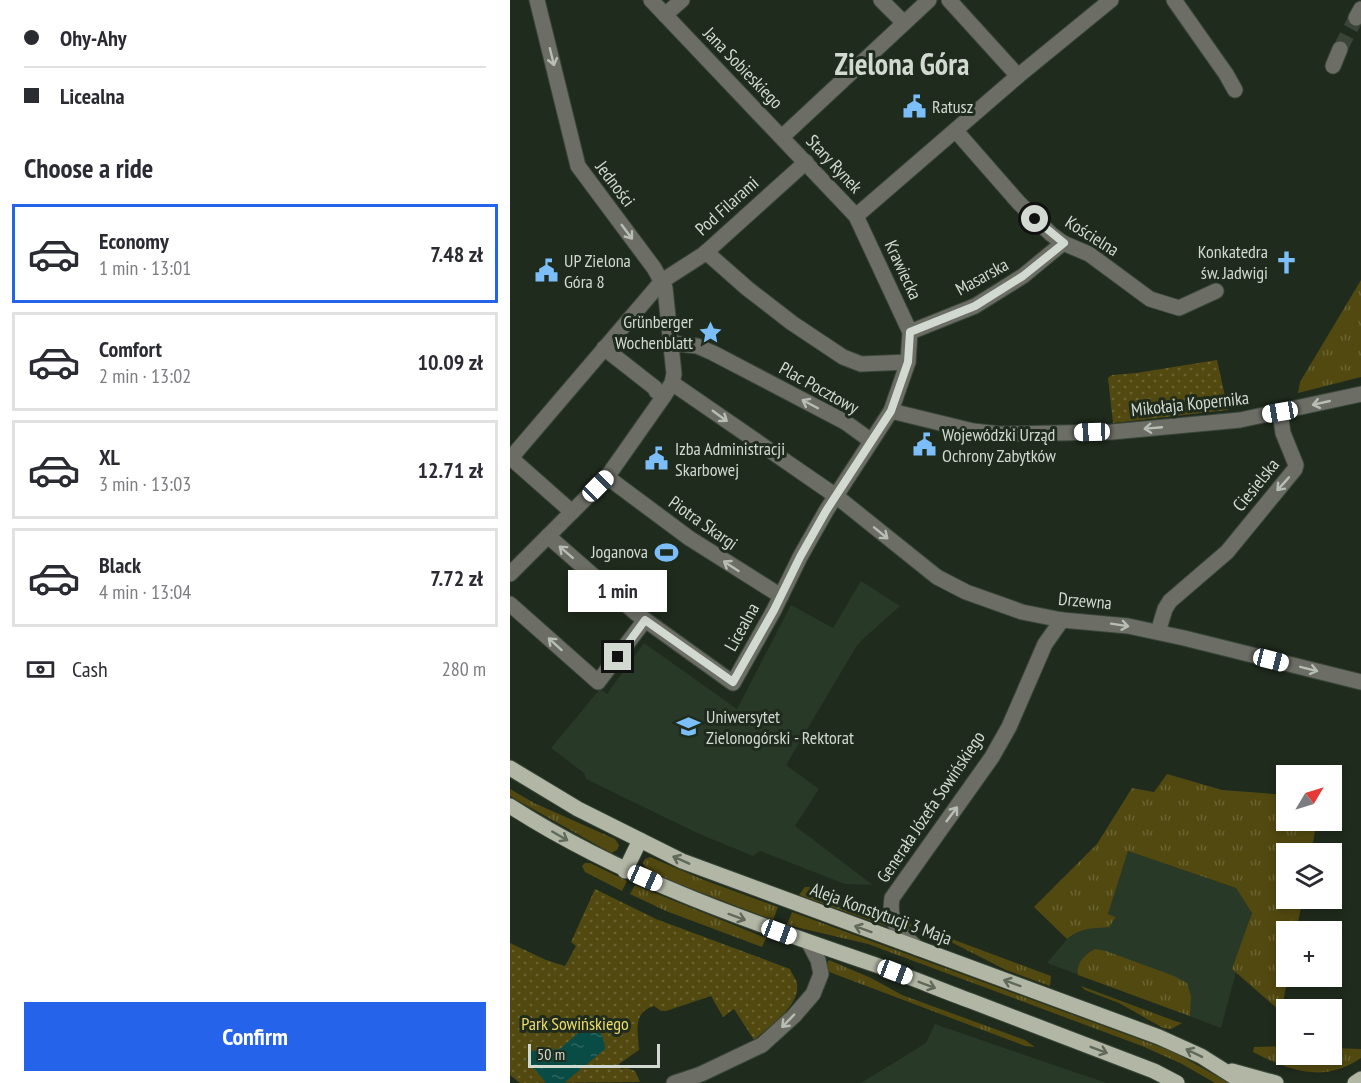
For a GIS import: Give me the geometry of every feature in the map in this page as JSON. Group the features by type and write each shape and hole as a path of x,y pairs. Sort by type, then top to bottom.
{"main road":[{"name":"Aleja Konstytucji 3 Maja","path":"510,768 578,809 693,866 1159,1037 1201,1056 1244,1083"},
{"path":"510,806 625,871 710,907 884,968 1154,1071 1177,1083"},
{"path":"625,871 640,840"},
{"path":"1223,1069 1276,1083"},
{"path":"1355,1083 1361,1079"}],"street":[{"name":"Jedności","path":"537,0 578,166 660,279 664,288 674,374 672,382"},
{"name":"Jana Sobieskiego","path":"651,0 782,137"},
{"path":"665,15 682,0"},
{"path":"881,0 904,23"},
{"name":"Stary Rynek","path":"928,0 782,137 856,216 1018,76 1111,0"},
{"path":"949,0 1018,76"},
{"path":"1174,0 1235,90"},
{"path":"1333,66 1340,49"},
{"name":"Kościelna","path":"956,131 1018,203 1035,219 1064,243 1089,254 1150,299 1179,309 1216,291"},
{"name":"Pod Filarami","path":"660,279 706,252 806,162"},
{"name":"Krawiecka","path":"856,216 910,332 908,362 891,411 870,440"},
{"name":"Masarska","path":"910,332 975,306 1023,276 1064,243"},
{"path":"706,252 792,323 843,357 861,364 908,362"},
{"path":"572,512 510,458 660,279"},
{"name":"Plac Pocztowy","path":"670,343 698,346 713,353 845,422 870,440"},
{"path":"604,348 655,388 656,392"},
{"path":"510,574 607,477 672,382 836,496 870,440"},
{"path":"1280,412 1361,394"},
{"name":"Mikołaja Kopernika","path":"891,411 1000,434 1112,432 1240,420 1280,412"},
{"name":"Ciesielska","path":"1158,632 1170,601 1227,552 1295,469 1296,465 1283,433 1280,412"},
{"name":"Piotra Skargi","path":"607,477 689,538 781,596"},
{"name":"Licealna","path":"548,536 645,620 733,682 805,548 836,496"},
{"name":"Drzewna","path":"836,496 937,577 995,604 1062,620 1117,623 1361,682"},
{"path":"510,604 598,682 645,620"},
{"name":"Generała Józefa Sowińskiego","path":"918,949 893,922 890,910 892,898 992,757 1045,644 1062,620"},
{"path":"674,1083 704,1078 762,1045 779,1031 813,994 821,974 818,960 809,943"}],"shaded area":[{"name":"Uniwersytet Zielonogórski - Rektorat","path":"861,581 900,606 856,647 786,765 819,789 795,826 873,885 845,884 760,851 753,856 697,833 586,779 584,773 551,748 600,689 607,694 644,643 737,709 791,605 833,628"},
{"path":"1128,851 1236,888 1252,913 1221,1028 1047,963 1067,939 1076,933 1089,927 1106,927 1114,921 1116,917 1108,914"},
{"path":"935,1024 1107,1083 861,1083 926,1043"}],"green space":[{"path":"1361,280 1361,377 1298,393 1300,382"},
{"path":"1217,360 1228,410 1113,423 1108,378 1112,375"},
{"path":"1167,774 1222,790 1276,794 1276,831 1315,831 1313,843 1276,843 1276,909 1301,909 1298,921 1276,921 1276,987 1286,987 1284,999 1276,999 1276,1008 1232,969 1252,913 1236,888 1128,851 1108,914 1116,917 1109,927 1082,930 1067,939 1034,907 1097,844 1132,788 1154,792"},
{"path":"510,789 534,803 615,839 619,845 617,850 611,853 510,796"},
{"path":"650,857 778,907 773,920 676,883 646,869 643,863"},
{"path":"590,863 627,881 622,891 585,872 582,866"},
{"path":"635,885 766,938 762,947 666,911 630,894"},
{"path":"805,887 884,914 889,926 799,895"},
{"name":"Park Sowińskiego","path":"595,889 656,919 790,969 797,983 794,1000 783,1015 754,1040 734,1009 723,1017 711,996 666,1011 661,1011 654,1006 642,1013 639,1018 639,1050 619,1064 621,1069 627,1068 635,1071 640,1082 520,1083 510,1075 510,943 565,966 576,946 571,942"},
{"path":"792,912 1174,1052 1229,1083 1215,1083 1182,1064 1142,1046 868,944 787,925"},
{"path":"901,920 1051,976 1050,986 1006,970 949,941 906,925"},
{"path":"1095,949 1174,976 1187,983 1191,996 1190,1016 1078,975 1080,963"},
{"path":"829,960 871,978 902,995 1025,1040 1035,1047 1025,1046 827,971"},
{"path":"1081,986 1182,1023 1171,1029 1163,1028 1119,1003 1085,990"},
{"path":"1276,1046 1276,1063 1253,1052 1254,1047"},
{"path":"1342,1048 1361,1049 1361,1058 1348,1066 1321,1072 1281,1065 1342,1065"}],"water":[{"path":"591,1026 602,1035 605,1049 564,1083 546,1083 527,1060 531,1051 560,1049 585,1027"}],"tunnel":[{"path":"1340,49 1356,18"}],"place":[{"name":"Ratusz","path":"914,107"},
{"name":"Konkatedra św. Jadwigi","path":"1286,262"},
{"name":"UP Zielona Góra 8","path":"546,271"},
{"name":"Grünberger Wochenblatt","path":"711,332"},
{"name":"Wojewódzki Urząd Ochrony Zabytków","path":"924,445"},
{"name":"Izba Administracji Skarbowej","path":"657,459"},
{"name":"Joganova","path":"666,552"},
{"name":"Uniwersytet Zielonogórski - Rektorat","path":"688,727"}],"district":[{"name":"Zielona Góra","path":"902,65"}],"route":[{"path":"618,657 645,620 733,682 826,511 870,440 891,411 908,362 910,332 975,306 1023,276 1064,243 1035,219"}]}
